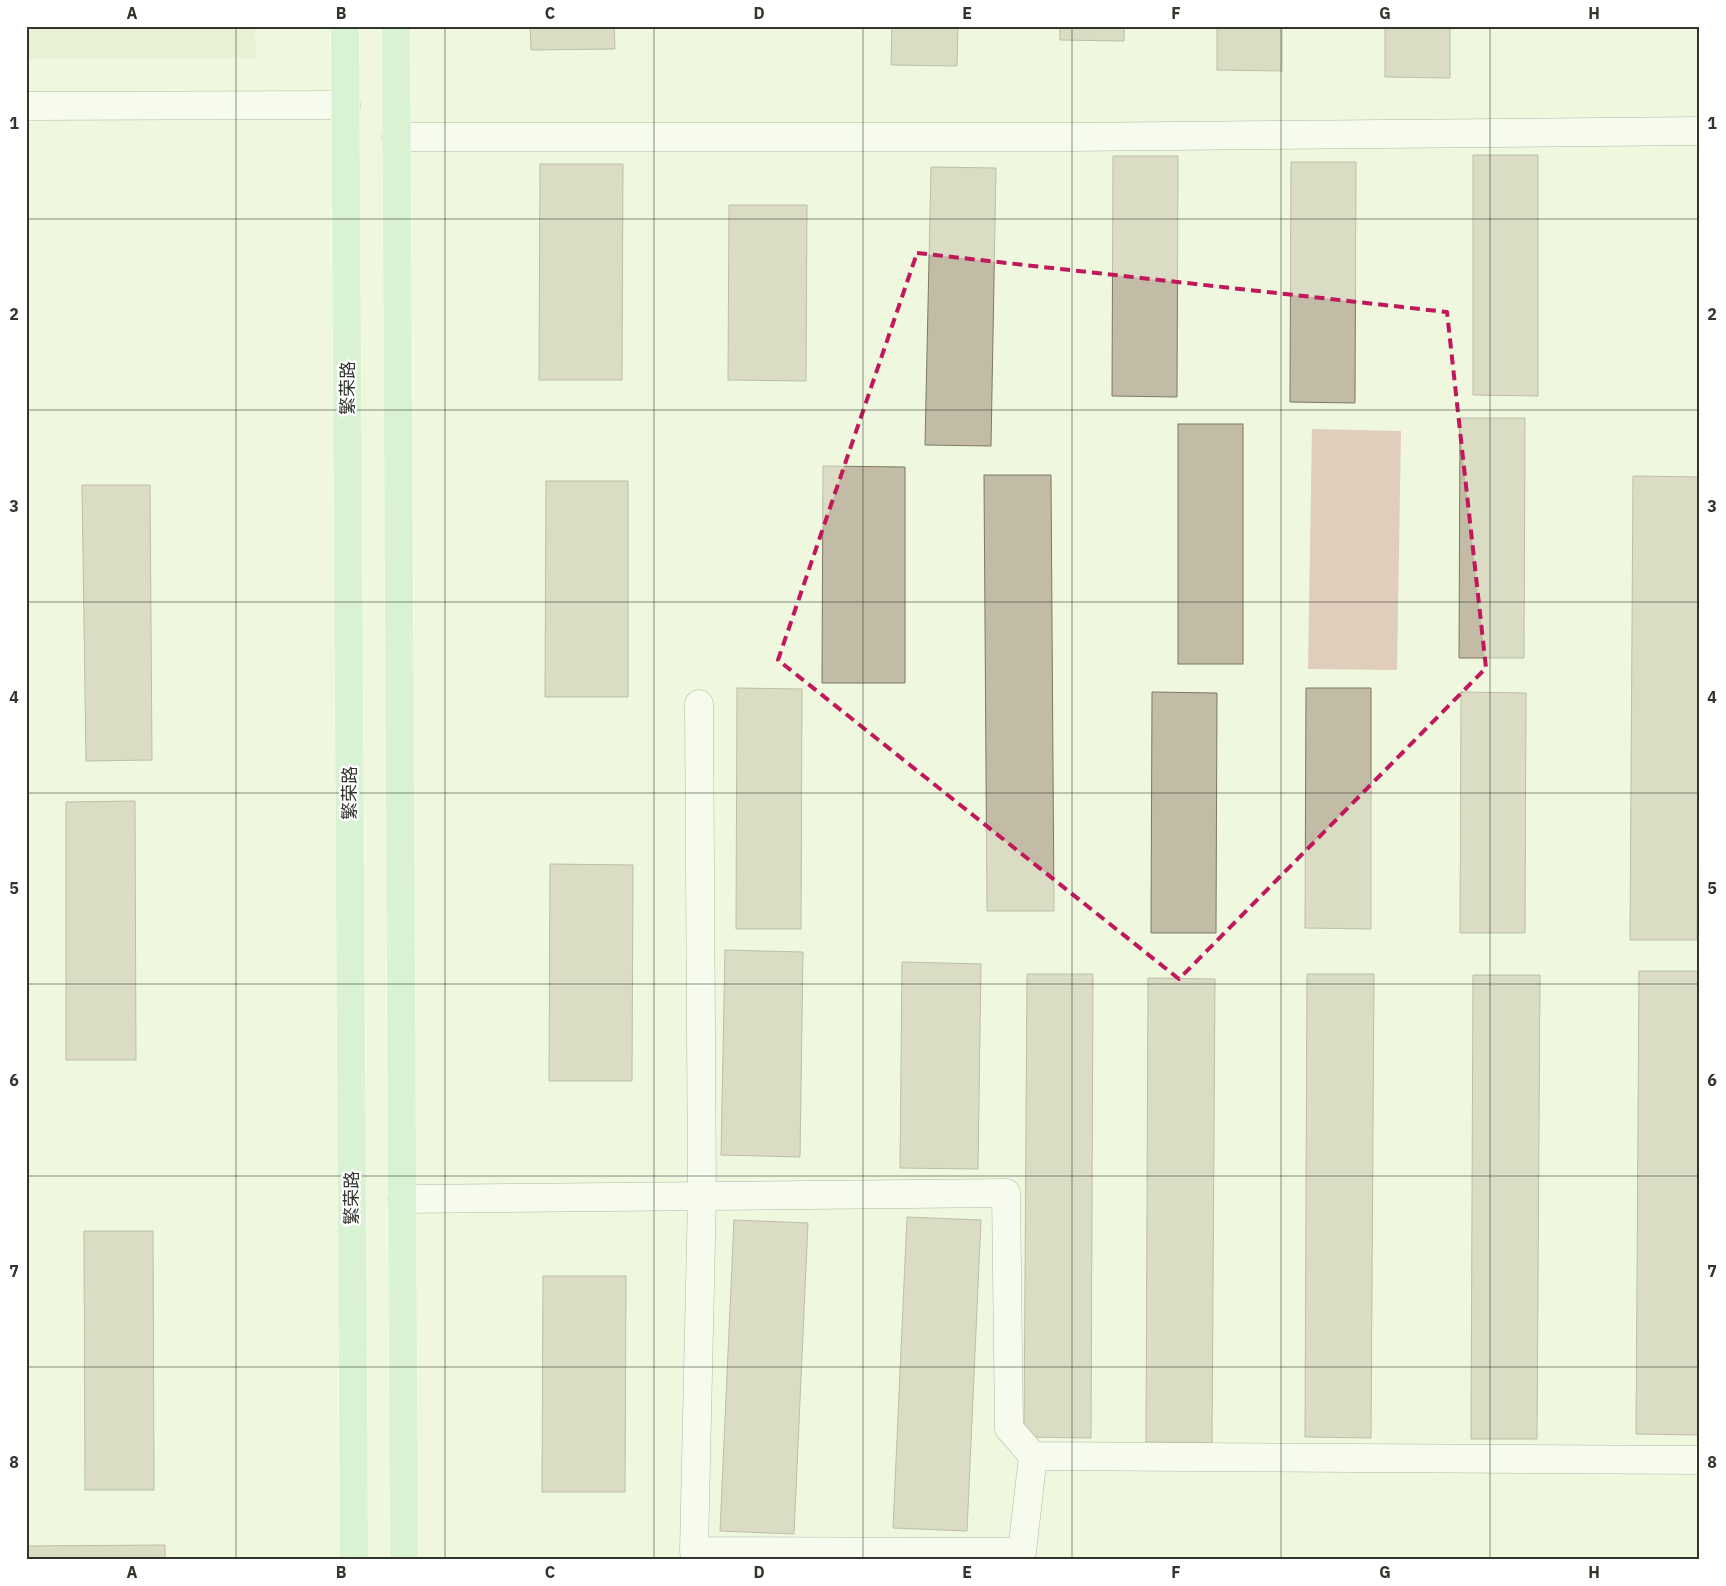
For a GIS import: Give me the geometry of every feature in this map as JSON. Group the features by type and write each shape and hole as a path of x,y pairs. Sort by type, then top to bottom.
{"main road":[{"name":"繁荣路","path":"345,26 354,1560"},
{"path":"396,26 404,1560"}],"street":[{"path":"26,106 346,105"},
{"path":"396,137 1069,137 1700,131"},
{"path":"402,1199 702,1196 1006,1193 1008,1428 1032,1456 1022,1552 694,1551 702,1196 700,704"},
{"path":"1032,1456 1700,1460"}],"highlighted area":[{"path":"917,253 1447,312 1486,668 1179,979 778,660"}],"shaded area":[{"path":"26,26 255,26 256,58 26,59"},
{"path":"1312,429 1401,431 1397,670 1308,669"}],"building":[{"path":"530,26 614,26 615,49 531,50"},
{"path":"892,26 958,26 957,66 891,65"},
{"path":"1060,26 1124,26 1124,41 1060,40"},
{"path":"1217,26 1282,26 1282,71 1217,70"},
{"path":"1385,26 1450,26 1450,78 1385,77"},
{"path":"1473,155 1538,155 1538,396 1473,395"},
{"path":"1113,156 1178,156 1177,397 1112,396"},
{"path":"1291,162 1356,162 1355,403 1290,402"},
{"path":"540,164 623,164 622,380 539,380"},
{"path":"931,167 996,168 991,446 925,445"},
{"path":"729,205 807,205 806,381 728,380"},
{"path":"1460,418 1525,418 1524,658 1459,658"},
{"path":"1178,424 1243,424 1243,664 1178,664"},
{"path":"823,466 905,467 905,683 822,683"},
{"path":"984,475 1051,475 1054,911 987,911"},
{"path":"1633,476 1700,477 1697,940 1630,940"},
{"path":"546,481 628,481 628,697 545,697"},
{"path":"82,485 150,485 152,760 86,761"},
{"path":"737,688 802,689 801,929 736,929"},
{"path":"1306,688 1371,688 1371,929 1305,928"},
{"path":"1152,692 1217,693 1216,933 1151,933"},
{"path":"1461,692 1526,693 1525,933 1460,933"},
{"path":"135,801 136,1060 66,1060 66,802"},
{"path":"550,864 633,865 632,1081 549,1081"},
{"path":"725,950 803,952 800,1157 721,1155"},
{"path":"902,962 981,964 978,1169 900,1168"},
{"path":"1639,971 1700,971 1700,1435 1636,1434"},
{"path":"1027,974 1093,974 1091,1438 1024,1437"},
{"path":"1307,974 1374,974 1371,1438 1305,1437"},
{"path":"1473,975 1540,975 1537,1439 1471,1439"},
{"path":"1148,978 1215,979 1212,1443 1146,1442"},
{"path":"907,1217 981,1220 967,1531 893,1528"},
{"path":"734,1220 808,1223 794,1534 720,1531"},
{"path":"84,1231 153,1231 154,1490 85,1490"},
{"path":"543,1276 626,1276 625,1492 542,1492"},
{"path":"165,1545 165,1560 26,1560 26,1546"}]}
